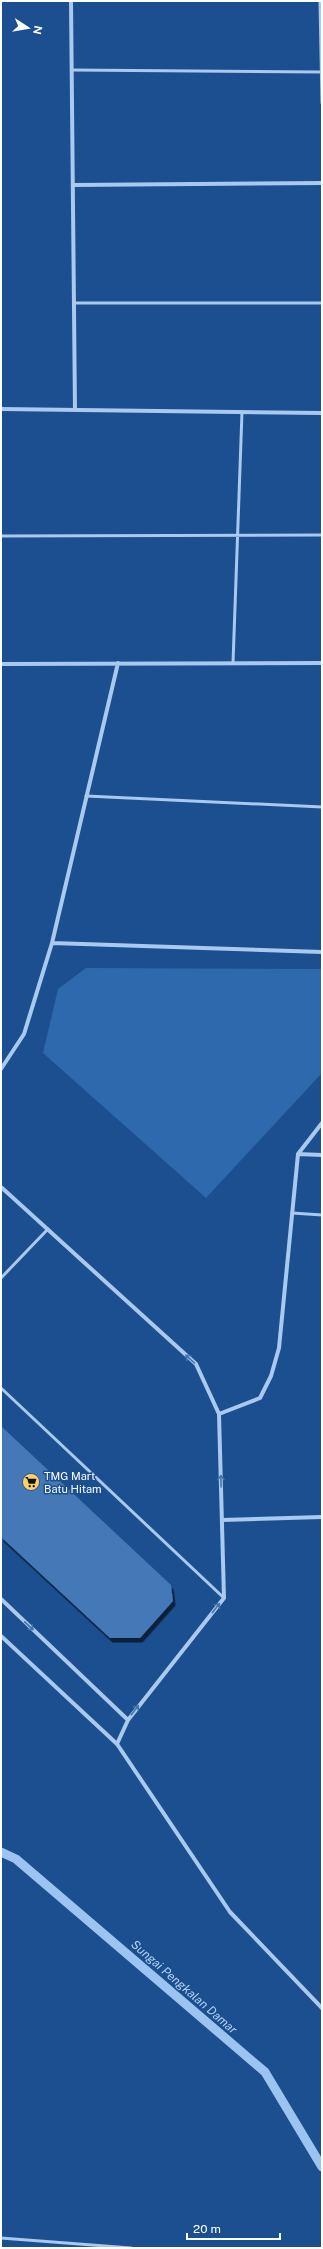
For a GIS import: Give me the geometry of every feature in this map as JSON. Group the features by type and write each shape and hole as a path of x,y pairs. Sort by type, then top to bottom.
{"street":[{"path":"71,1 75,410"},
{"path":"73,185 322,183"},
{"path":"1,409 322,413"},
{"path":"1,664 322,663"},
{"path":"1,1069 24,1034 52,943 85,796 118,664"},
{"path":"52,943 322,952"},
{"path":"219,1414 260,1398 271,1376 279,1348 298,1154 322,1123"},
{"path":"298,1154 322,1154"},
{"path":"1,1187 196,1364 219,1414 224,1598 128,1720 117,1744"},
{"path":"222,1520 322,1517"},
{"path":"1,1599 128,1720"},
{"path":"1,1636 117,1744 230,1912 322,2008"}],"lane":[{"path":"320,1 322,103"},
{"path":"72,70 321,72"},
{"path":"74,303 322,303"},
{"path":"234,663 242,412"},
{"path":"1,536 322,535"},
{"path":"85,796 322,807"},
{"path":"292,1213 322,1215"},
{"path":"1,1278 48,1229"},
{"path":"1,1388 224,1598"},
{"path":"1,2238 131,2248"}],"shaded area":[{"path":"86,968 322,969 322,1073 206,1198 43,1053 58,989"}],"building":[{"name":"TMG Mart Batu Hitam","path":"1,1426 171,1585 173,1601 140,1638 110,1638 1,1537"}],"waterway":[{"name":"Sungai Pengkalan Damar","path":"1,1852 16,1859 265,2072 322,2167"}],"place":[{"name":"TMG Mart Batu Hitam","path":"31,1482"}]}
